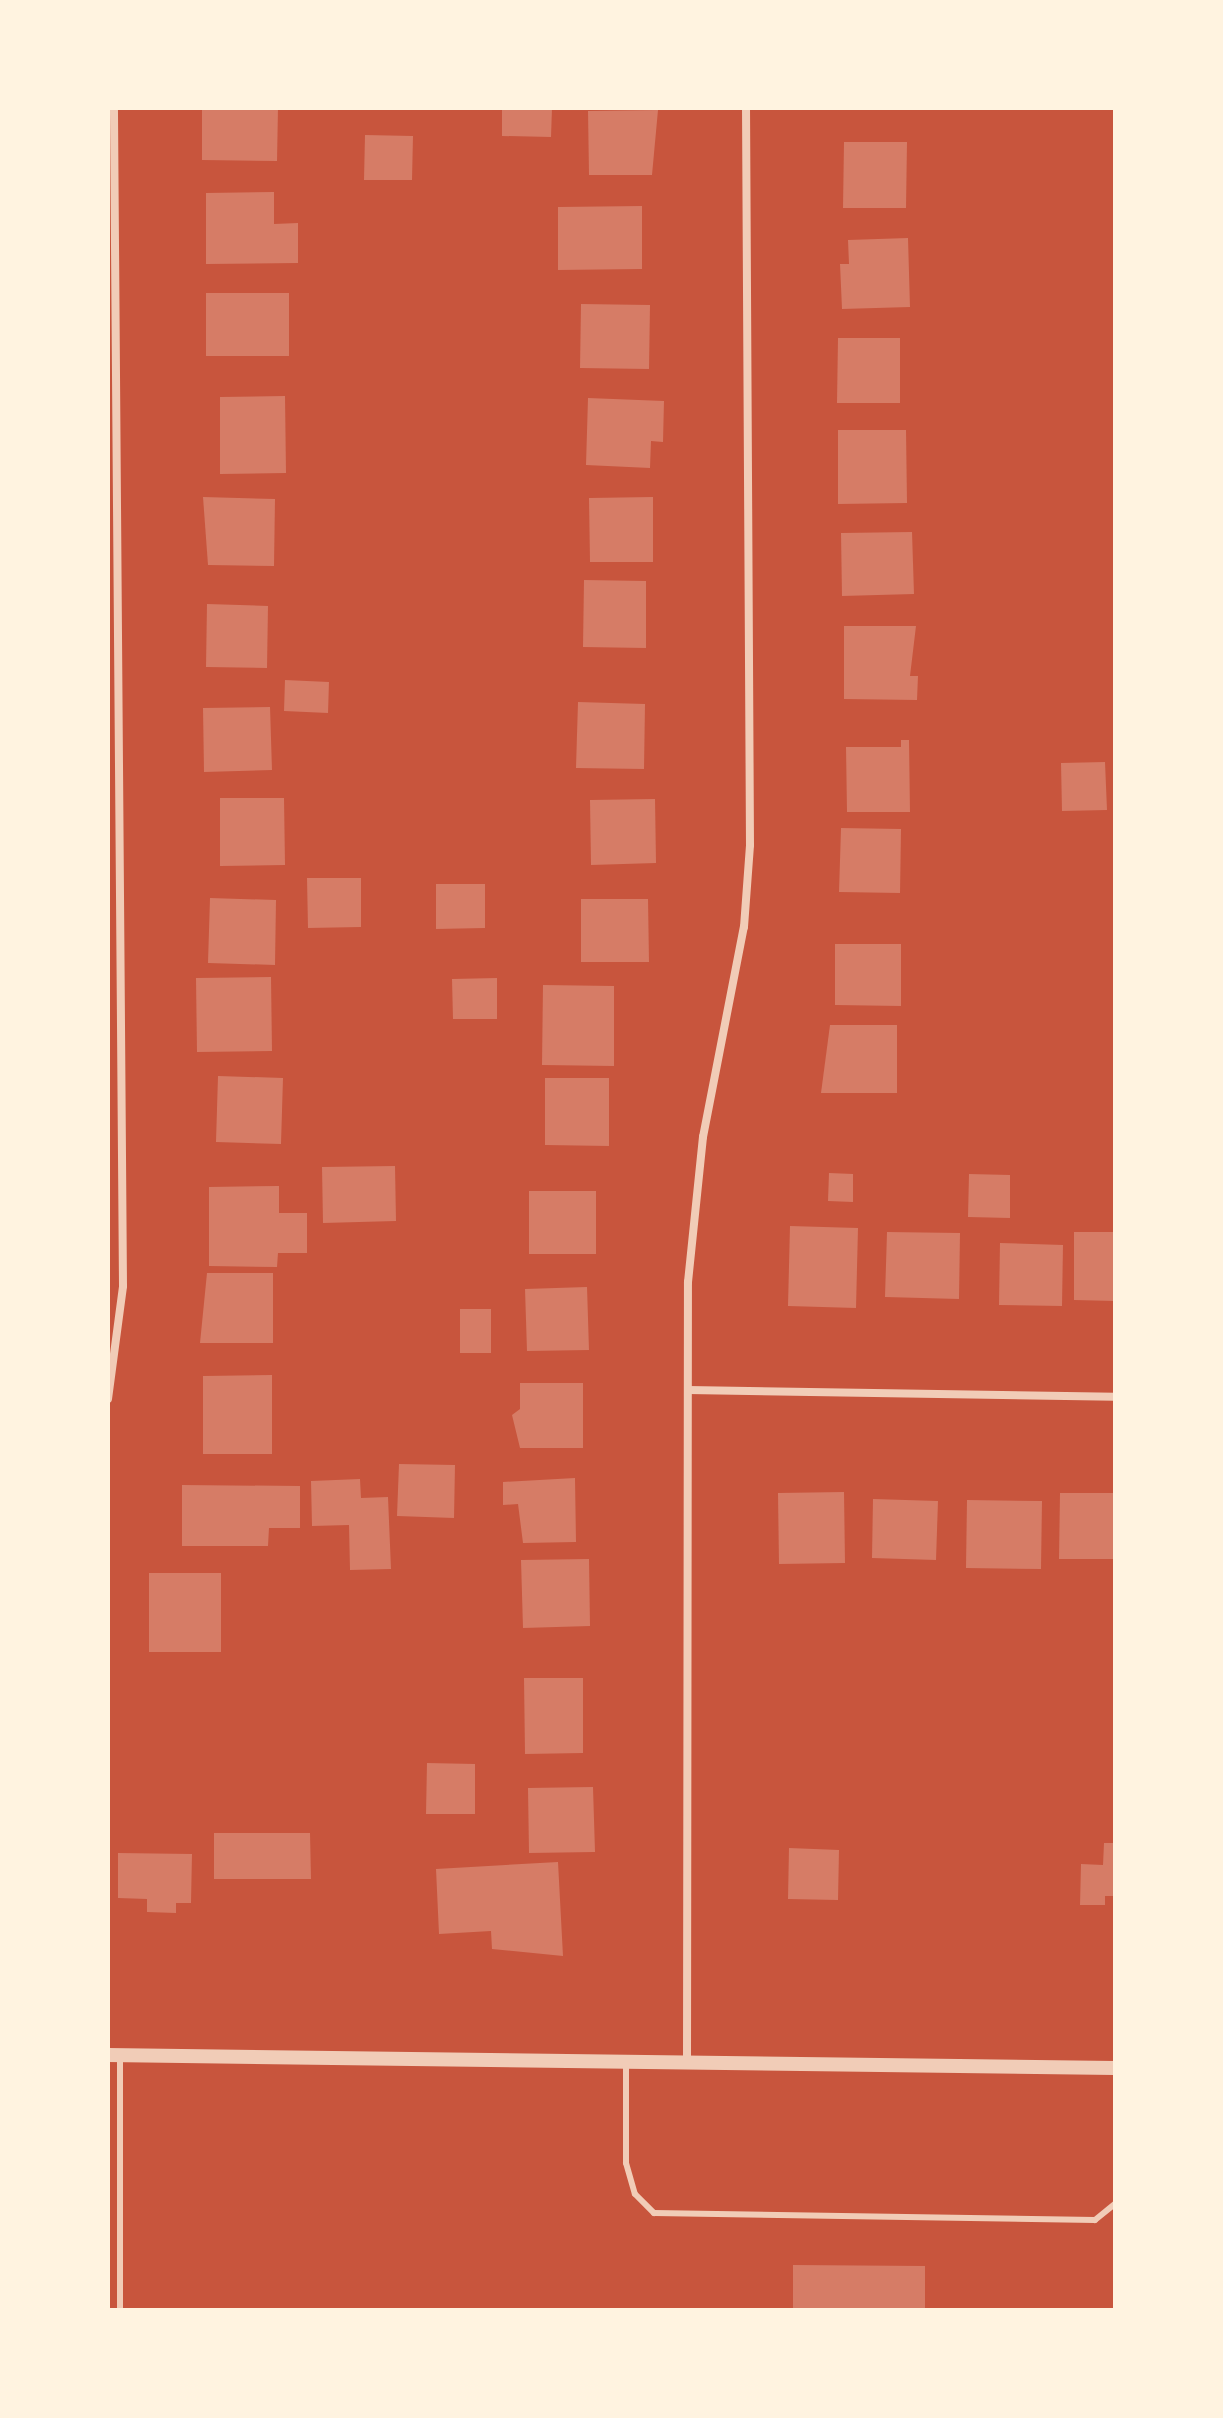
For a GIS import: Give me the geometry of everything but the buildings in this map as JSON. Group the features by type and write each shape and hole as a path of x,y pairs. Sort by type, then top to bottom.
{"street":[{"path":"108,1399 123,1286 114,108"},
{"path":"687,2063 688,1282 703,1137 744,927 750,845 746,108"},
{"path":"688,1390 1115,1397"},
{"path":"114,2055 1115,2068"}],"lane":[{"path":"114,2055 120,2310"},
{"path":"626,2062 626,2163 635,2194 654,2213 1095,2220 1115,2204"}]}
